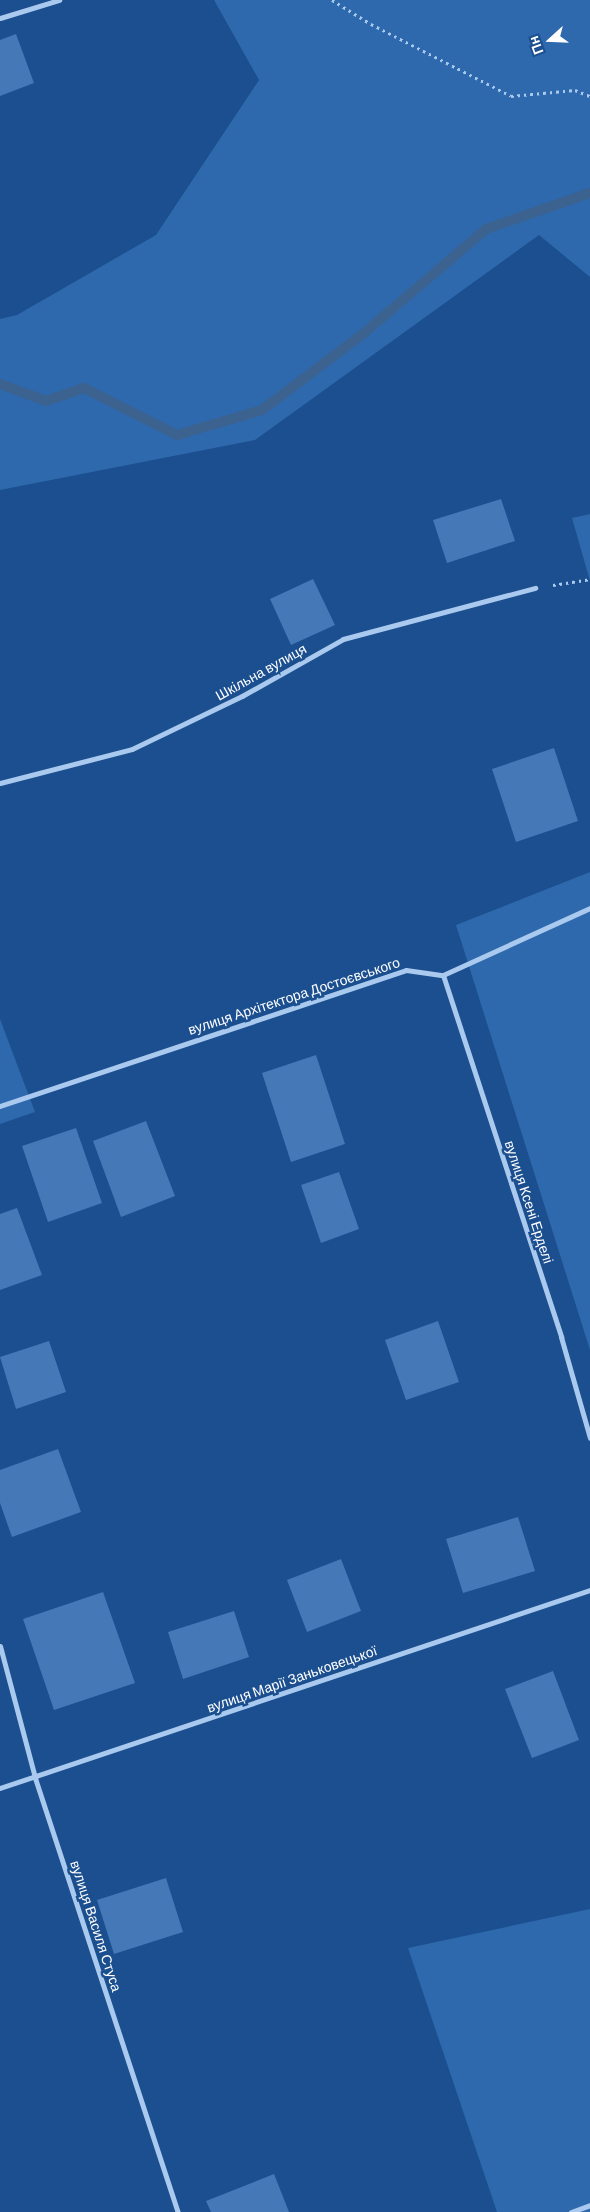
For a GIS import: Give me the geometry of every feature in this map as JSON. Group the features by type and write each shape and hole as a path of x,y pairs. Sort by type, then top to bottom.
{"street":[{"path":"0,18 59,0"},
{"name":"Шкільна вулиця","path":"0,783 132,749 242,696 343,639 535,588"},
{"path":"443,975 590,908"},
{"name":"вулиця Архітектора Достоєвського","path":"0,1106 406,970 443,975"},
{"name":"вулиця Ксені Ерделі","path":"443,975 561,1337 590,1438"},
{"name":"вулиця Марії Заньковецької","path":"0,1788 36,1778 590,1590"},
{"name":"вулиця Василя Стуса","path":"0,1646 36,1778 178,2212"},
{"path":"571,2212 590,2205"}],"path":[{"path":"332,0 371,24 511,96 575,90 590,96"},
{"path":"535,588 590,578"}],"shaded area":[{"path":"214,0 590,0 590,277 539,235 255,440 0,490 0,319 17,315 156,235 259,80"},
{"path":"590,514 590,581 572,518"},
{"path":"590,872 590,1350 456,925"},
{"path":"0,1019 35,1112 0,1124"},
{"path":"590,1909 590,2212 497,2212 408,1948"}],"building":[{"path":"16,34 34,83 0,96 0,40"},
{"path":"501,499 515,541 447,563 433,520"},
{"path":"313,579 335,625 291,645 270,599"},
{"path":"554,748 578,821 516,842 492,769"},
{"path":"316,1055 345,1144 291,1162 262,1073"},
{"path":"146,1121 175,1196 121,1217 93,1141"},
{"path":"76,1128 102,1203 48,1222 22,1146"},
{"path":"339,1172 359,1229 321,1243 301,1185"},
{"path":"17,1208 42,1275 0,1290 0,1214"},
{"path":"438,1321 459,1382 406,1400 385,1340"},
{"path":"49,1341 66,1392 16,1409 0,1357"},
{"path":"58,1449 81,1512 12,1537 0,1503 0,1470"},
{"path":"518,1517 535,1571 463,1593 446,1539"},
{"path":"341,1559 361,1611 307,1632 287,1580"},
{"path":"103,1592 135,1683 54,1710 23,1619"},
{"path":"234,1611 249,1657 183,1679 168,1632"},
{"path":"553,1671 579,1740 532,1758 505,1689"},
{"path":"166,1878 183,1932 114,1954 97,1900"},
{"path":"274,2174 289,2212 211,2212 206,2201"}],"waterway":[{"path":"0,384 46,401 84,388 177,435 262,410 364,333 486,229 590,193"}]}
